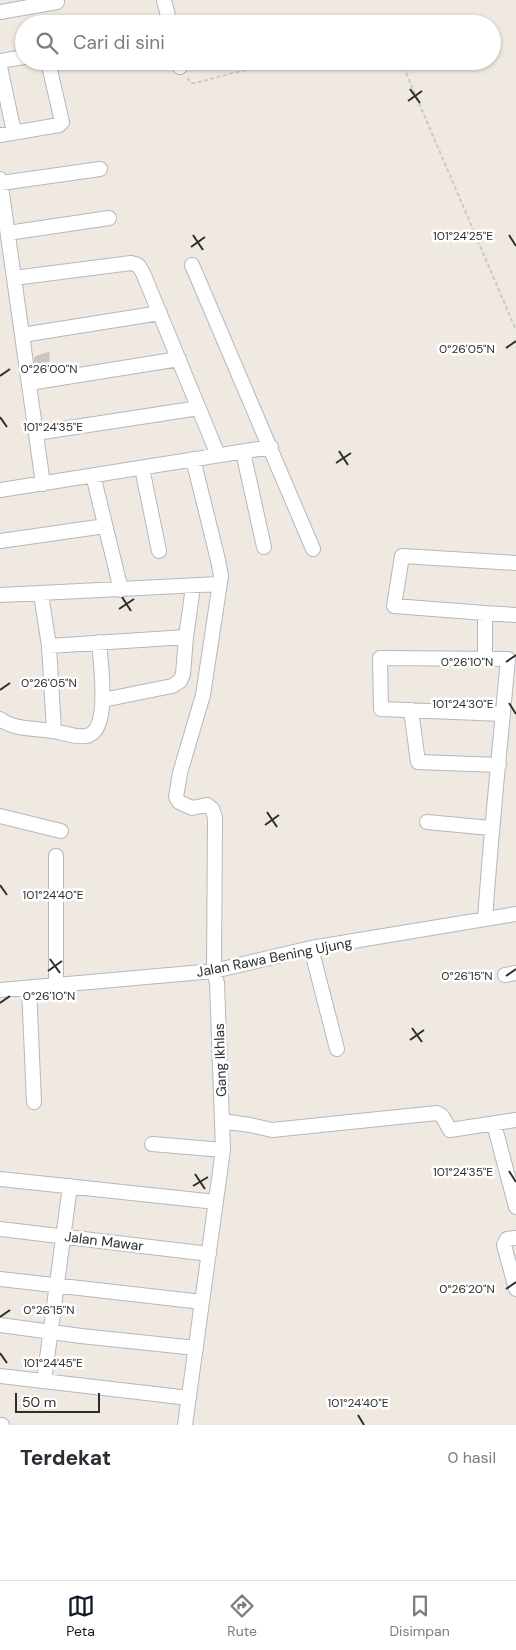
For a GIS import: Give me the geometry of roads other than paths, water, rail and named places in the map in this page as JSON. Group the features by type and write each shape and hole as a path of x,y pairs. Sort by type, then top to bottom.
{"street":[{"path":"164,0 168,15"},
{"path":"0,12 57,2"},
{"path":"0,61 15,58"},
{"path":"0,67 14,132"},
{"path":"0,135 59,125 62,122 50,70"},
{"path":"43,484 8,233 3,215 0,181 100,169"},
{"path":"8,233 109,218"},
{"path":"14,278 131,263 138,265 160,313 218,455"},
{"path":"192,264 313,549"},
{"path":"22,335 160,313"},
{"path":"29,382 179,359"},
{"path":"36,433 199,408"},
{"path":"0,490 271,447"},
{"path":"243,452 264,547"},
{"path":"0,595 218,584 221,576 218,560 193,459"},
{"path":"142,468 160,551"},
{"path":"93,475 121,590"},
{"path":"0,541 105,526"},
{"path":"516,562 402,556 394,606 516,615"},
{"name":"Gang Ikhlas","path":"185,1425 223,1150 217,983 214,970 215,817 212,809 207,805 192,808 179,802 176,797 180,773 203,695 218,584"},
{"path":"103,700 172,686 180,681 183,674 193,586"},
{"path":"41,594 49,646 54,731"},
{"path":"485,613 485,659"},
{"path":"49,646 186,637"},
{"path":"0,719 13,726 77,736 90,736 102,716 103,700 99,642"},
{"path":"485,919 491,828 499,765 508,659 380,658 381,709 503,714"},
{"path":"411,710 418,762 499,765"},
{"path":"0,816 61,831"},
{"path":"427,822 491,828"},
{"path":"56,856 56,985"},
{"name":"Jalan Rawa Bening Ujung","path":"0,990 214,970 311,948 516,914"},
{"path":"311,948 337,1049"},
{"path":"29,988 34,1102"},
{"path":"222,1122 250,1124 272,1130 437,1112 442,1116 450,1130 516,1120"},
{"path":"494,1124 516,1207"},
{"path":"152,1144 223,1150"},
{"path":"0,1179 216,1202"},
{"path":"44,1381 70,1186"},
{"name":"Jalan Mawar","path":"0,1229 209,1254"},
{"path":"516,1238 507,1239 504,1244 516,1289"},
{"path":"0,1279 202,1302"},
{"path":"0,1325 196,1348"},
{"path":"0,1376 189,1398"}]}
